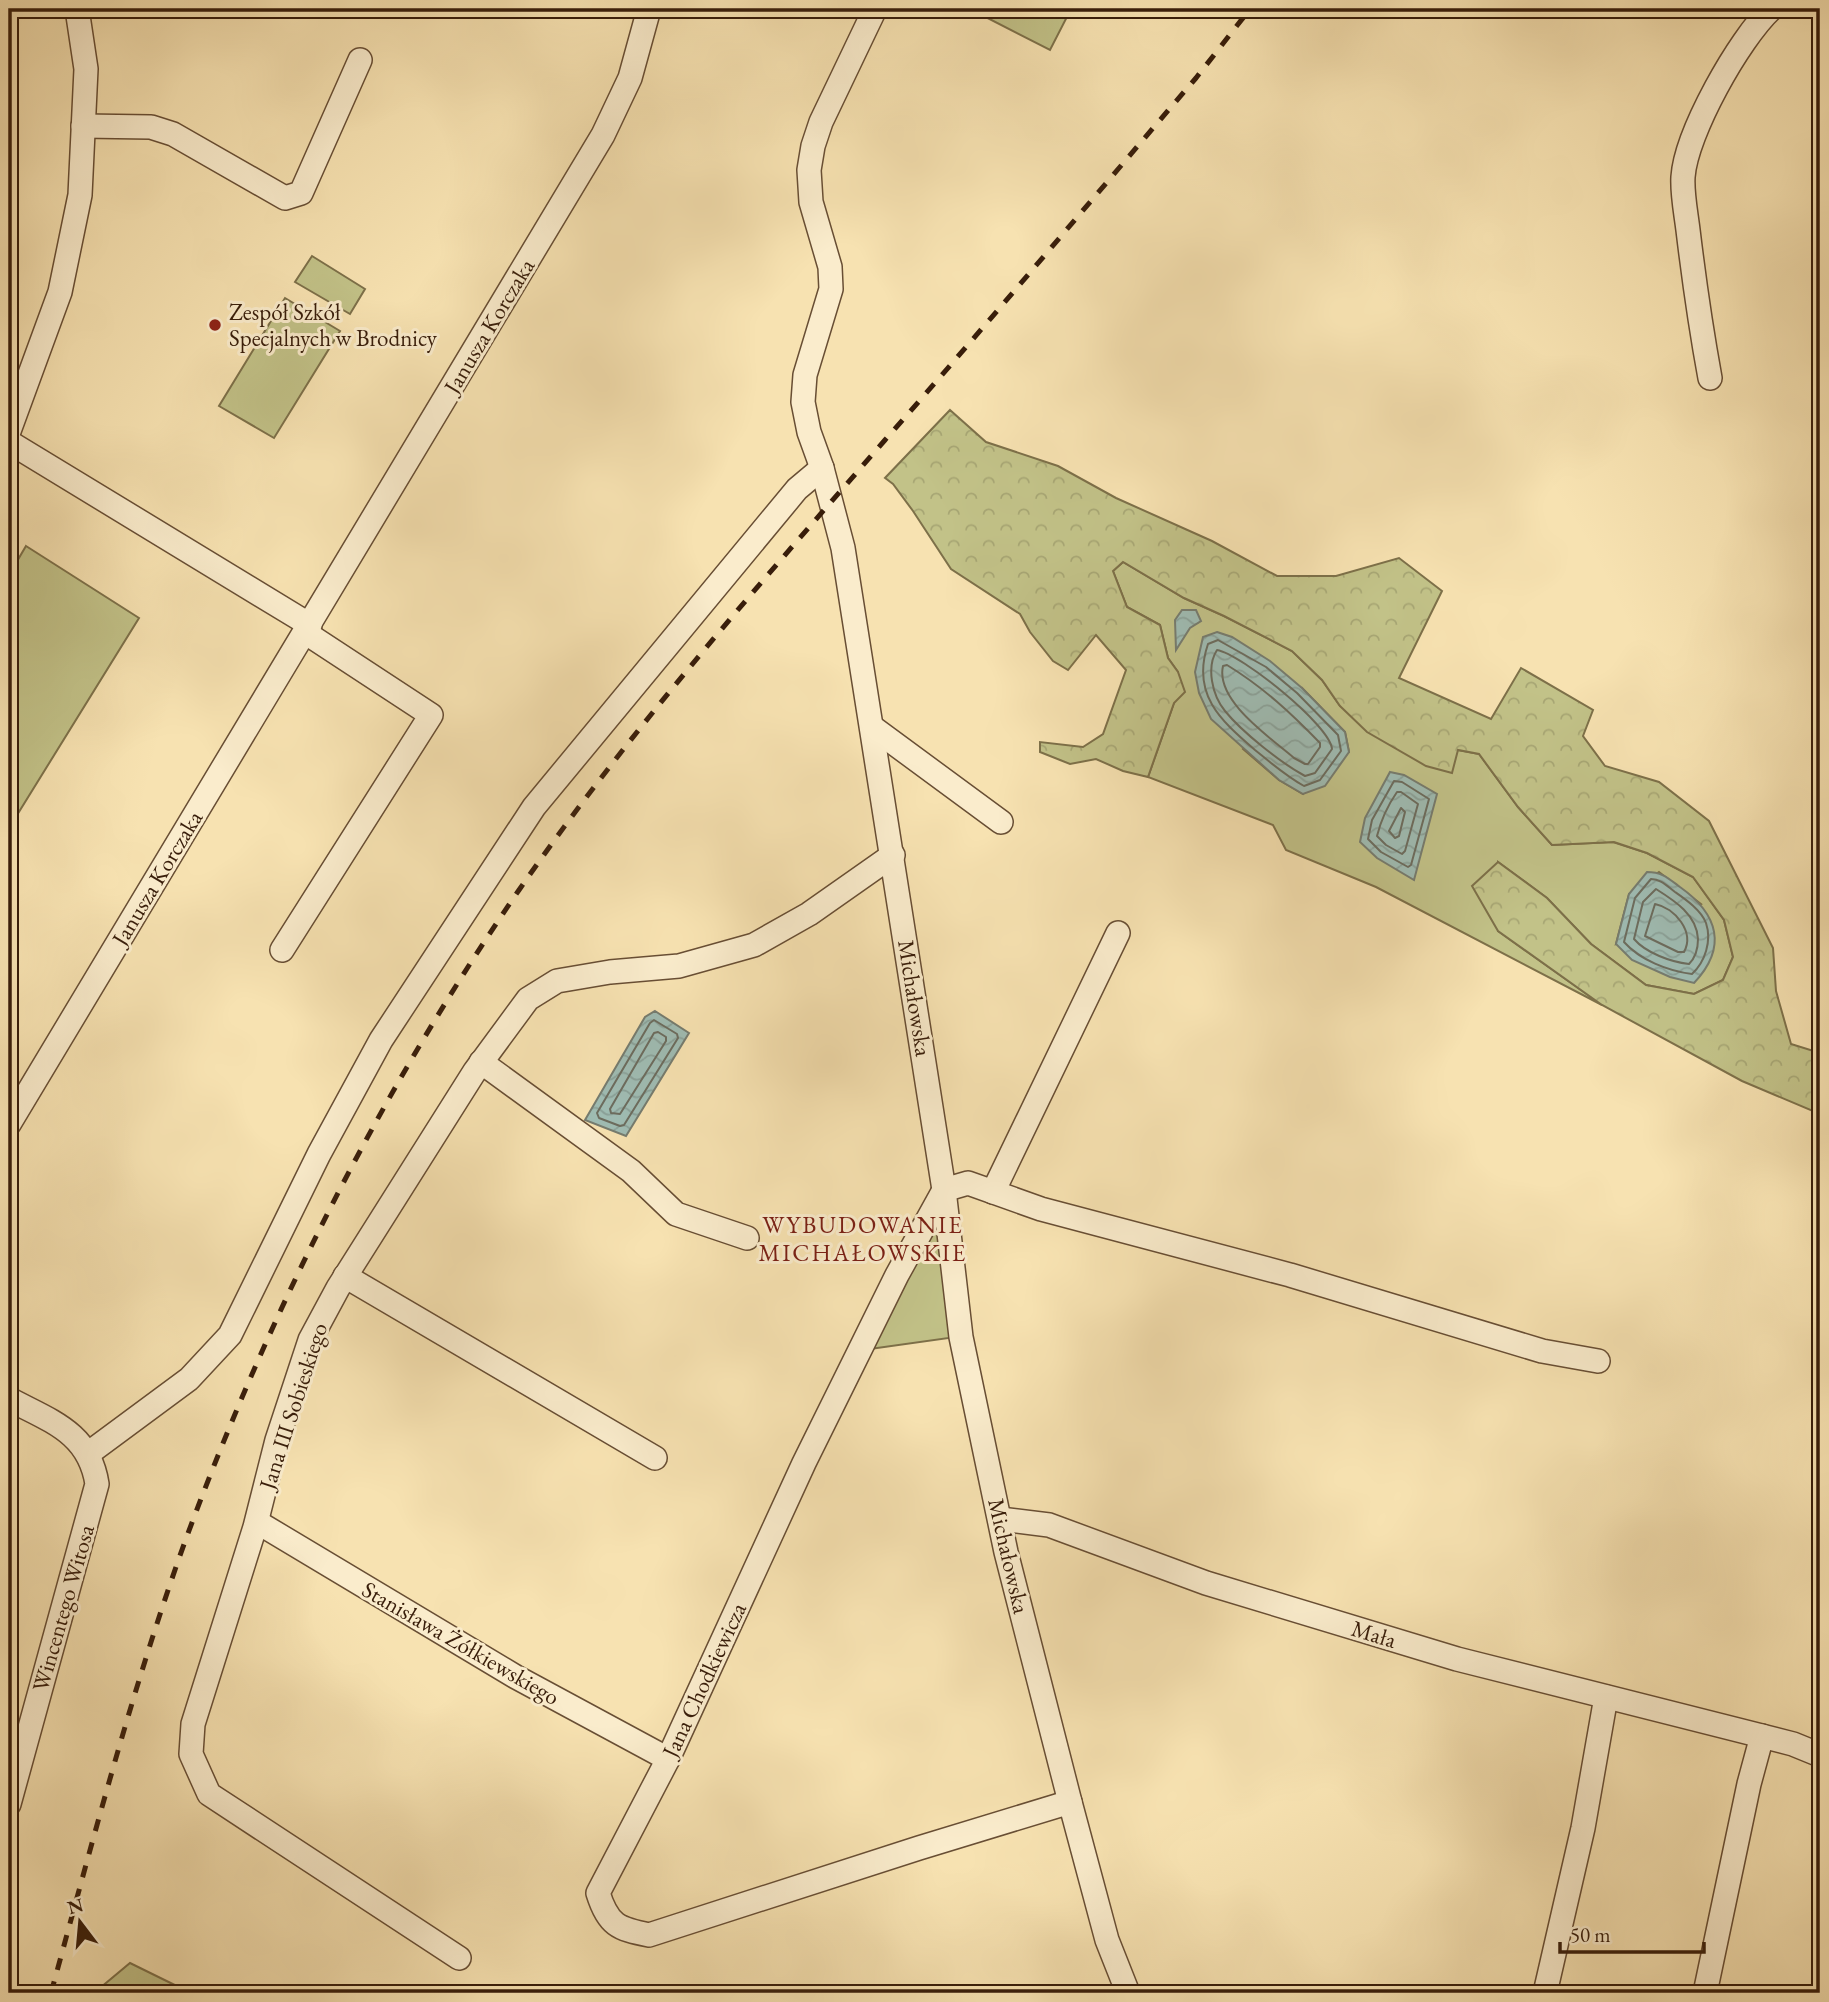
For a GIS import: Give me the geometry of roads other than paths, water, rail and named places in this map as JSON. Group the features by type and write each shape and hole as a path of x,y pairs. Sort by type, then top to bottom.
{"street":[{"path":"9,431 60,292 80,195 86,69 77,9"},
{"name":"Janusza Korczaka","path":"9,1124 603,135 630,78 649,9"},
{"name":"Michałowska","path":"874,9 821,122 813,146 809,170 811,202 830,267 831,289 803,386 803,402 809,432 822,468 843,548 944,1190 961,1336 1000,1519 1070,1802 1107,1940 1128,1993"},
{"path":"1710,378 1696,302 1683,177 1691,145 1711,100 1735,56 1771,9"},
{"path":"83,126 151,127 173,134 285,198 301,193 360,60"},
{"path":"9,442 308,629 431,715 282,950"},
{"path":"9,1399 59,1426 89,1453 189,1379 230,1335 319,1154 381,1040 534,807 797,489 822,468"},
{"path":"872,727 1001,821"},
{"name":"Jana III Sobieskiego","path":"459,1958 209,1794 191,1755 193,1724 257,1522 277,1440 310,1340 345,1276 481,1062 528,999 557,981 610,972 679,966 754,945 809,914 893,855"},
{"path":"993,1192 1118,933"},
{"path":"481,1062 631,1171 676,1214 747,1238"},
{"path":"944,1190 968,1183 1041,1209 1290,1275 1542,1351 1598,1361"},
{"name":"Jana Chodkiewicza","path":"944,1190 897,1275 804,1463 668,1759 598,1893 603,1911 622,1930 649,1935 1070,1802"},
{"path":"345,1276 655,1458"},
{"name":"Wincentego Witosa","path":"9,1804 92,1506 97,1484 89,1453"},
{"name":"Mała","path":"1000,1519 1049,1525 1206,1583 1457,1659 1793,1744 1820,1755"},
{"name":"Stanisława Żółkiewskiego","path":"257,1522 516,1677 668,1759"},
{"path":"1545,1993 1583,1828 1606,1697"},
{"path":"1705,1993 1758,1735"}],"water":[{"path":"1182,610 1196,610 1201,621 1190,628 1176,650 1175,620"},
{"path":"1217,632 1232,637 1270,661 1302,688 1345,732 1349,752 1325,786 1303,794 1279,780 1211,719 1199,693 1195,672 1203,637"},
{"path":"1390,772 1404,775 1437,794 1414,880 1377,858 1360,842 1365,818"},
{"path":"1647,872 1661,874 1676,884 1693,897 1710,920 1715,944 1712,957 1694,983 1670,977 1632,960 1616,944 1629,894"},
{"path":"655,1011 689,1033 626,1136 585,1120 645,1017"}],"railway":[{"path":"51,1993 114,1763 149,1649 187,1536 220,1451 293,1284 376,1122 421,1043 519,890 650,716 742,605 1196,78 1250,9"}],"place":[{"name":"Zespół Szkół Specjalnych w Brodnicy","path":"215,325"}],"district":[{"name":"WYBUDOWANIE MICHAŁOWSKIE","path":"863,1239"}]}
